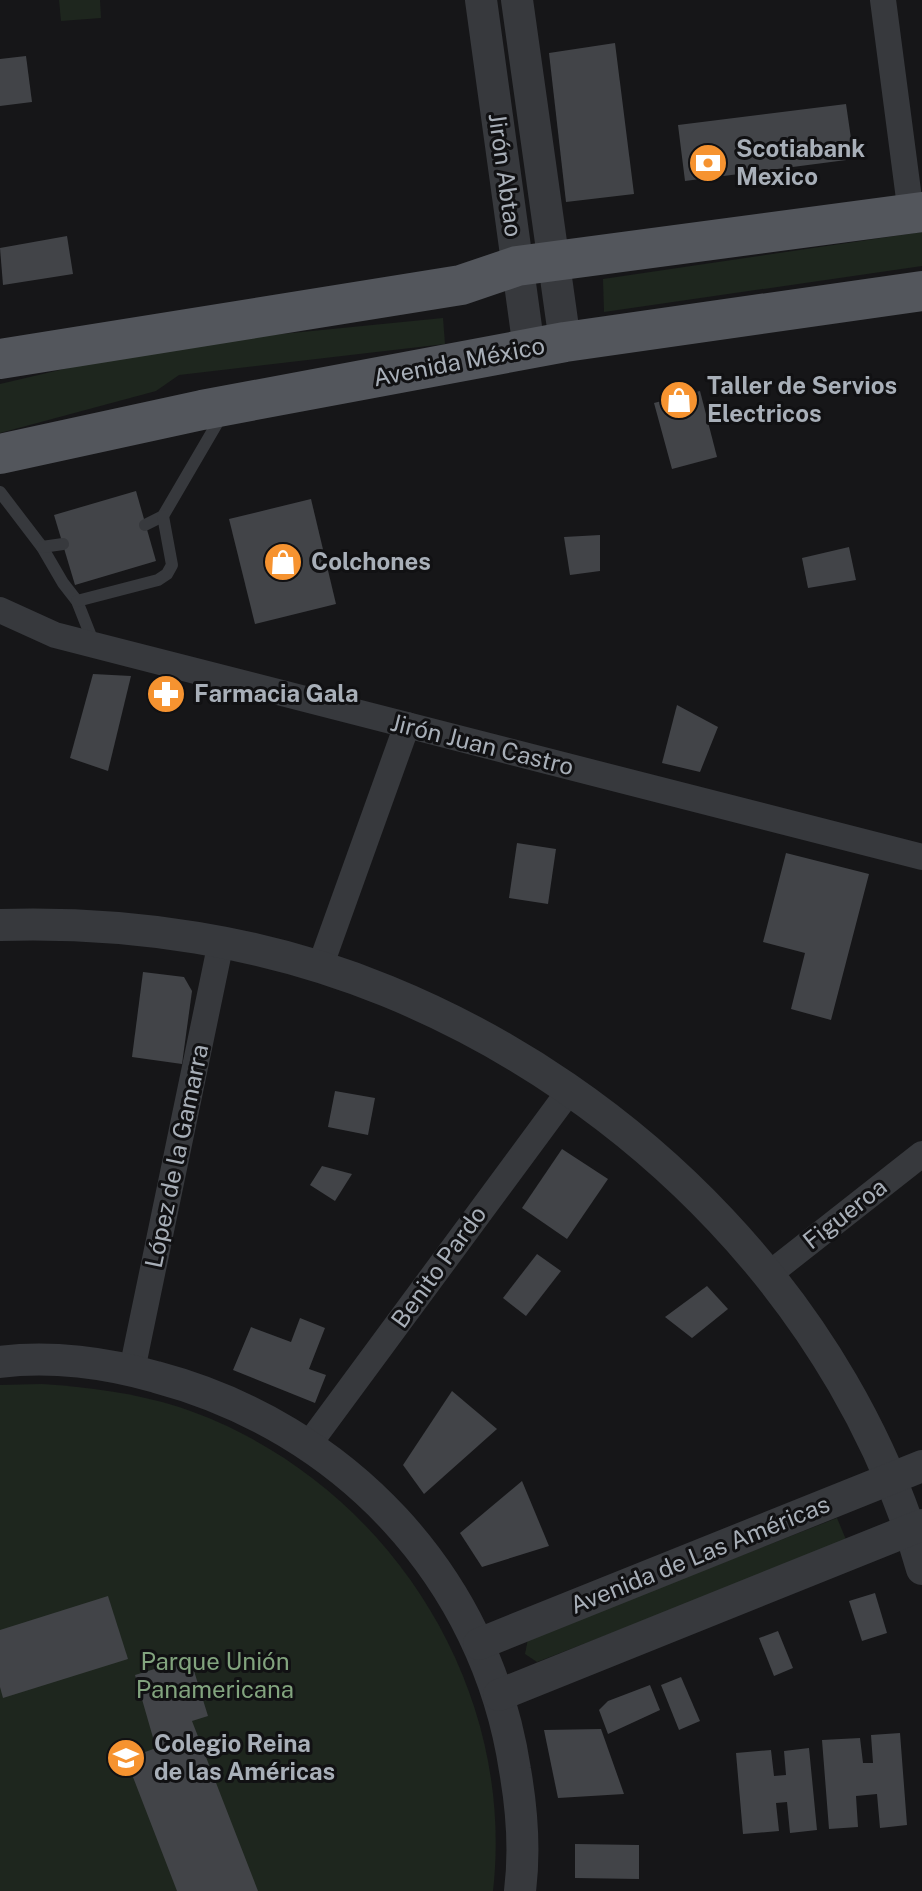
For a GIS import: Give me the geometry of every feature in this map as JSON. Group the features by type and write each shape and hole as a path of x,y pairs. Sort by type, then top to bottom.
{"main road":[{"path":"0,359 461,285 535,263 917,213"},
{"name":"Avenida México","path":"0,454 227,405 547,346 922,291"}],"street":[{"name":"Jirón Abtao","path":"481,0 535,263 547,346"},
{"name":"Jirón Abtao","path":"517,0 535,263"},
{"path":"883,0 917,213"},
{"name":"Jirón Juan Castro","path":"0,610 55,635 922,857"},
{"path":"320,967 407,725"},
{"path":"0,925 112,927 221,942 320,967 450,1019 511,1052 570,1090 661,1161 703,1201 768,1275 804,1323 836,1373 917,1527 922,1569"},
{"name":"López de la Gamarra","path":"132,1370 221,942"},
{"name":"Benito Pardo","path":"309,1444 570,1090"},
{"name":"Figueroa","path":"768,1275 922,1154"},
{"path":"0,1362 69,1361 132,1370 194,1387 253,1411 309,1444 369,1492 421,1548 464,1613 499,1695 510,1732 522,1814 520,1891"},
{"name":"Avenida de Las Américas","path":"479,1644 922,1466"},
{"path":"499,1695 917,1527"}],"lane":[{"path":"145,525 163,516 227,405"},
{"path":"0,492 42,547 77,601 94,644"},
{"path":"77,601 158,580 167,574 172,565 163,516"},
{"path":"42,547 63,544"}],"green space":[{"path":"59,0 100,0 101,18 61,21"},
{"path":"922,232 922,266 604,312 603,279"},
{"path":"443,318 445,344 179,375 156,391 0,433 0,384 162,346"},
{"name":"Parque Unión Panamericana","path":"42,1384 111,1391 162,1402 251,1438 316,1481 373,1534 420,1595 457,1662 482,1735 495,1812 493,1891 0,1891 0,1385"},
{"path":"837,1518 847,1542 537,1662 525,1654 528,1639"}],"building":[{"path":"615,43 634,194 566,202 549,53"},
{"path":"26,56 32,102 0,106 0,59"},
{"path":"846,104 854,159 685,181 678,125"},
{"path":"67,236 73,274 3,285 0,248"},
{"path":"700,391 717,457 672,469 654,403"},
{"path":"136,491 156,561 75,585 54,515"},
{"name":"Colchones","path":"311,499 336,604 255,624 229,519"},
{"path":"600,535 600,571 570,575 564,537"},
{"path":"849,547 856,580 808,588 802,558"},
{"path":"93,674 131,676 108,771 70,758"},
{"path":"677,705 718,727 700,772 662,763"},
{"path":"517,843 556,849 548,904 509,898"},
{"path":"786,853 869,874 831,1020 791,1009 805,953 763,942"},
{"path":"143,972 184,977 192,991 182,1064 132,1057"},
{"path":"335,1091 375,1098 368,1135 328,1127"},
{"path":"562,1149 608,1179 567,1239 522,1208"},
{"path":"322,1166 352,1174 335,1201 310,1185"},
{"path":"537,1254 561,1271 526,1316 503,1298"},
{"path":"707,1286 728,1309 692,1338 665,1317"},
{"path":"300,1318 325,1328 309,1369 326,1375 315,1403 233,1370 251,1327 291,1342"},
{"path":"452,1391 497,1429 424,1494 403,1465"},
{"path":"522,1481 549,1546 482,1567 460,1533"},
{"path":"875,1593 887,1633 862,1641 849,1601"},
{"path":"108,1596 128,1659 3,1698 0,1687 0,1630"},
{"path":"778,1631 793,1668 774,1676 759,1638"},
{"path":"190,1658 208,1716 192,1721 258,1891 177,1891 126,1759 156,1748 135,1675"},
{"path":"681,1677 700,1721 679,1730 661,1685"},
{"path":"650,1685 660,1710 608,1734 599,1710 608,1701"},
{"path":"601,1729 624,1794 558,1798 544,1730"},
{"path":"900,1733 907,1825 880,1828 877,1794 856,1796 858,1827 829,1829 822,1740 860,1738 863,1763 873,1763 871,1735"},
{"path":"809,1748 817,1830 790,1833 787,1802 776,1803 779,1831 743,1834 736,1753 771,1750 774,1776 786,1775 784,1751"},
{"path":"575,1844 639,1845 639,1879 575,1878"}],"place":[{"name":"Scotiabank Mexico","path":"708,163"},
{"name":"Taller de Servios Electricos","path":"679,400"},
{"name":"Colchones","path":"283,562"},
{"name":"Farmacia Gala","path":"166,694"},
{"name":"Colegio Reina de las Américas","path":"126,1758"}]}
